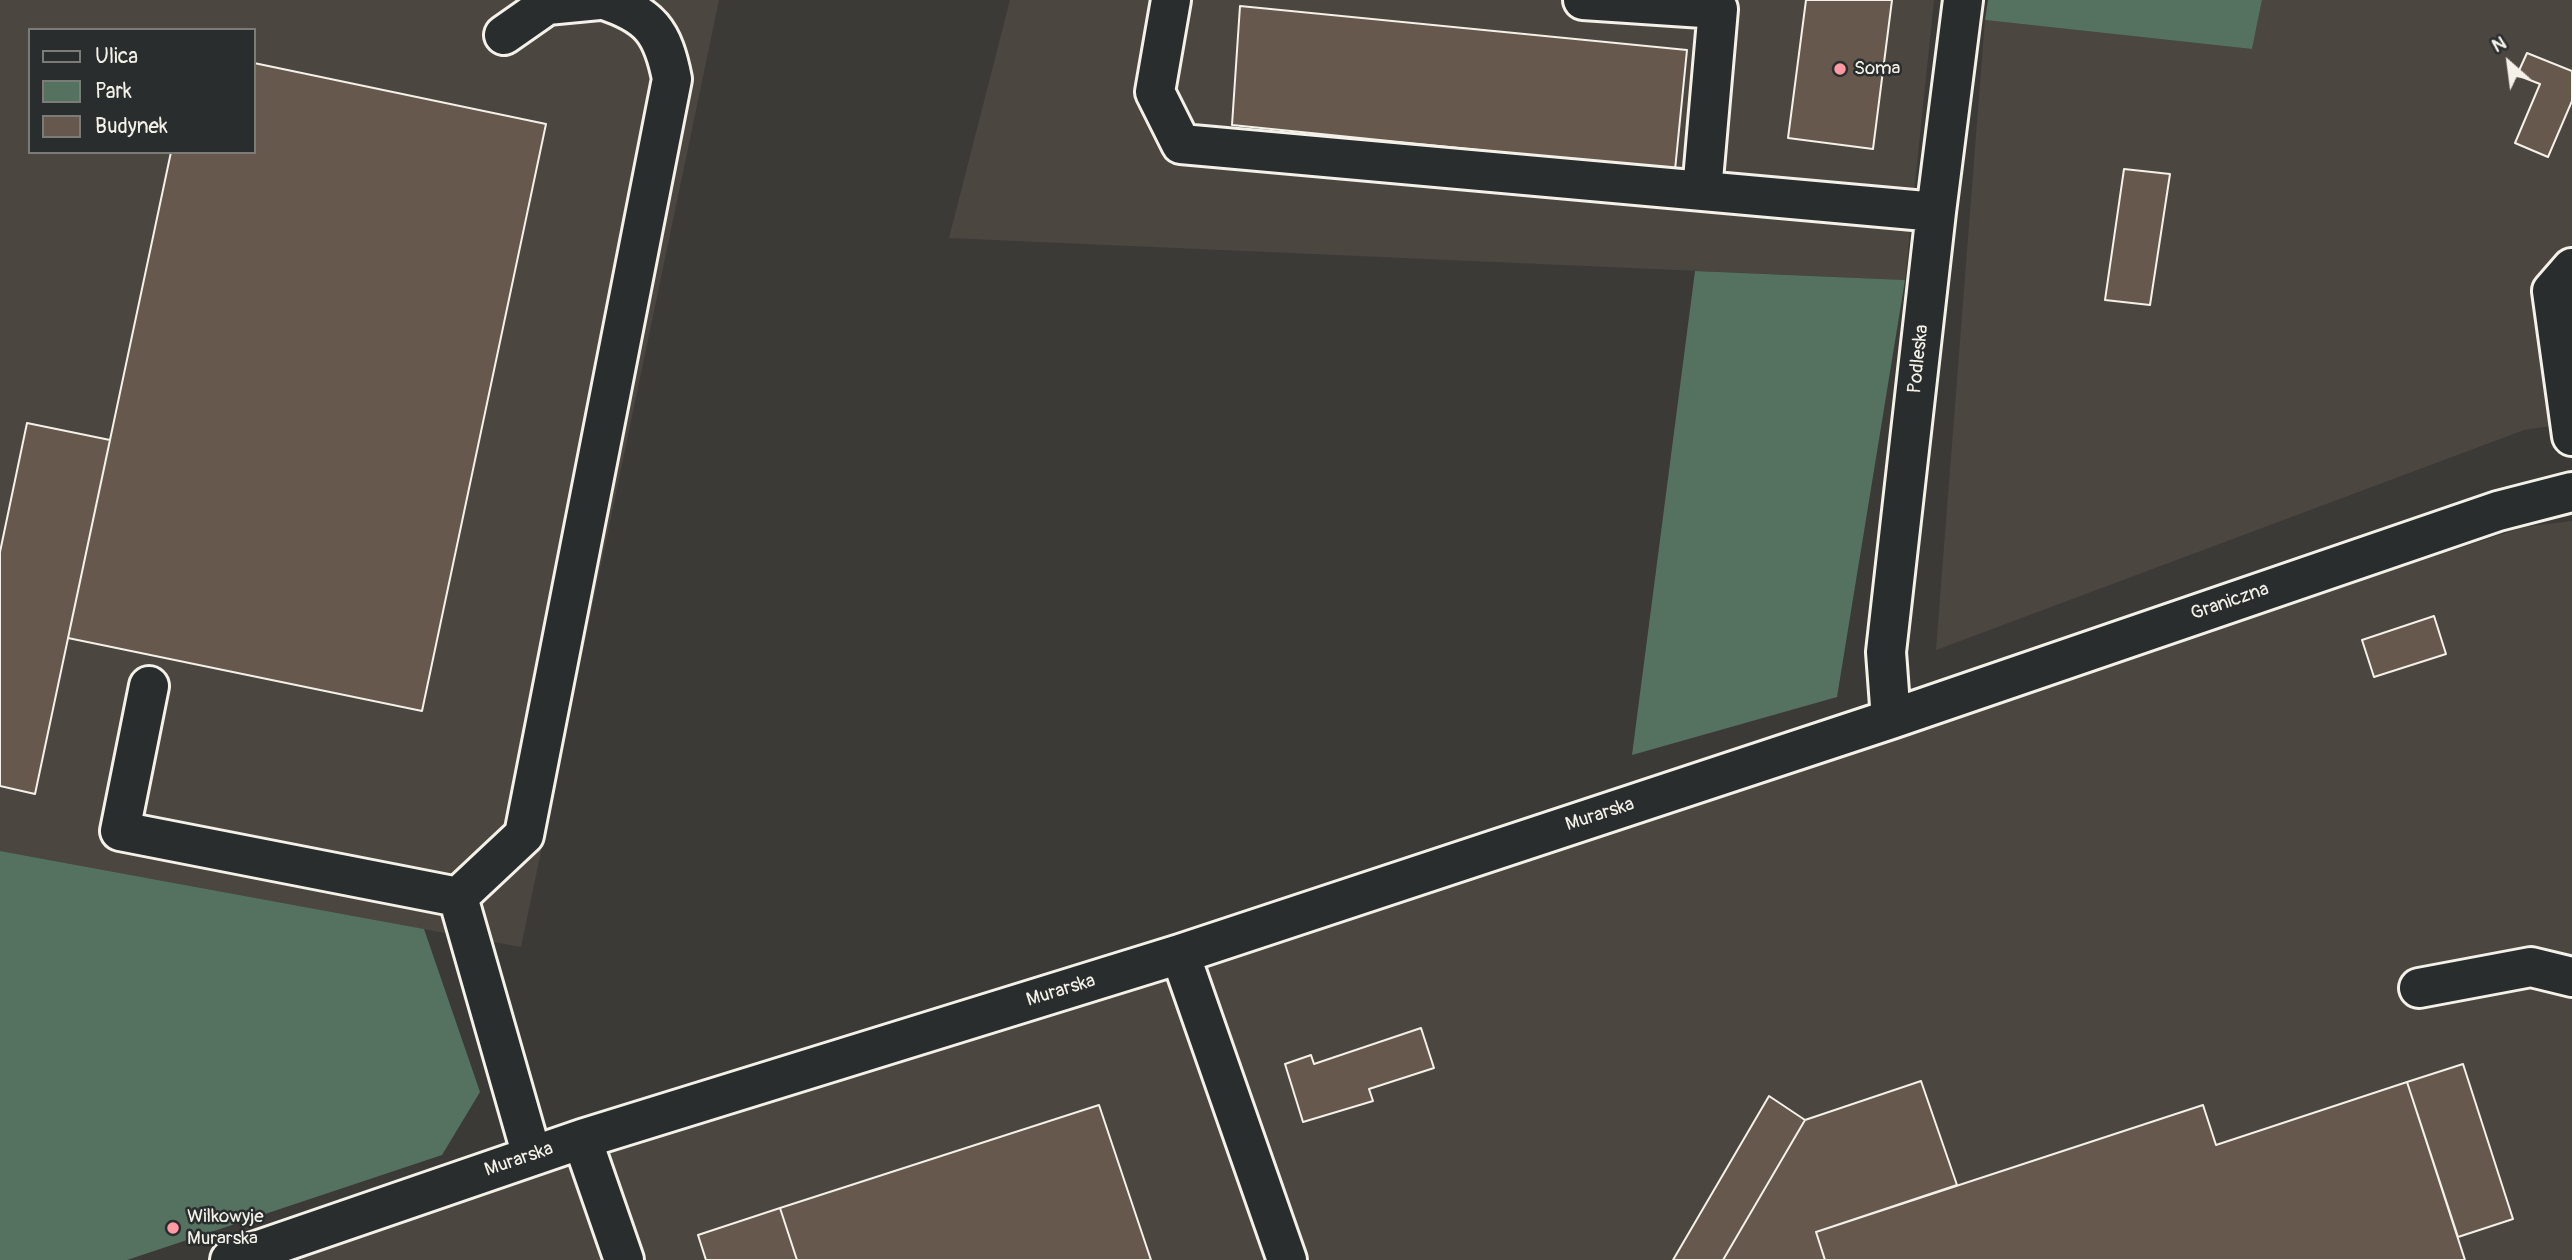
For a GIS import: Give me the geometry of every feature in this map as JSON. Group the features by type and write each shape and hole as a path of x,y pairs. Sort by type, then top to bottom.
{"street":[{"path":"458,897 524,835 672,79 666,51 652,27 630,9 601,0 547,5 504,35"},
{"path":"1171,0 1155,92 1181,144 1936,212"},
{"path":"1583,0 1718,9 1702,191"},
{"name":"Podleska","path":"1891,719 1886,652 1963,0"},
{"path":"2572,268 2552,291 2572,436"},
{"name":"Graniczna","path":"1891,719 2498,511 2572,492"},
{"path":"149,686 120,831 458,897"},
{"name":"Murarska","path":"230,1260 582,1139 1180,954 1891,719"},
{"path":"458,897 532,1156"},
{"path":"1180,954 1287,1260"},
{"path":"2419,988 2531,967 2572,977"},
{"path":"582,1139 624,1260"}],"shaded area":[{"path":"0,0 719,0 521,947 0,851"},
{"path":"1010,0 1934,0 1905,280 949,238"},
{"path":"2262,0 2572,0 2572,423 2524,430 1936,650 1985,20 2252,49"},
{"path":"2572,521 2572,1260 280,1260 2524,527"}],"green space":[{"path":"1988,0 2262,0 2252,49 1985,20"},
{"path":"1695,271 1905,280 1837,697 1632,755"},
{"path":"0,851 424,929 480,1092 442,1155 127,1260 0,1260"}],"building":[{"name":"Soma","path":"1806,0 1892,0 1873,149 1788,138"},
{"path":"1240,6 1687,50 1675,170 1232,125"},
{"path":"2527,53 2572,71 2572,101 2548,157 2515,143 2540,84 2517,75"},
{"path":"256,63 546,124 422,711 68,638 171,154 256,154"},
{"path":"2124,169 2170,174 2150,305 2105,300"},
{"path":"27,423 110,440 35,794 0,786 0,552"},
{"path":"2434,616 2446,654 2374,677 2362,640"},
{"path":"1421,1028 1434,1068 1369,1089 1373,1101 1303,1122 1285,1064 1311,1055 1314,1064"},
{"path":"2463,1064 2513,1219 2458,1237 2407,1082"},
{"path":"1921,1081 1957,1185 1816,1232 1825,1260 1723,1260 1805,1120"},
{"path":"2407,1082 2465,1260 1825,1260 1816,1232 2203,1105 2216,1145"},
{"path":"1769,1096 1805,1120 1723,1260 1673,1260"},
{"path":"1099,1105 1151,1260 797,1260 780,1208"},
{"path":"780,1208 797,1260 706,1260 698,1235"}],"place":[{"name":"Soma","path":"1840,69"},
{"name":"Wilkowyje Murarska","path":"173,1228"}]}
